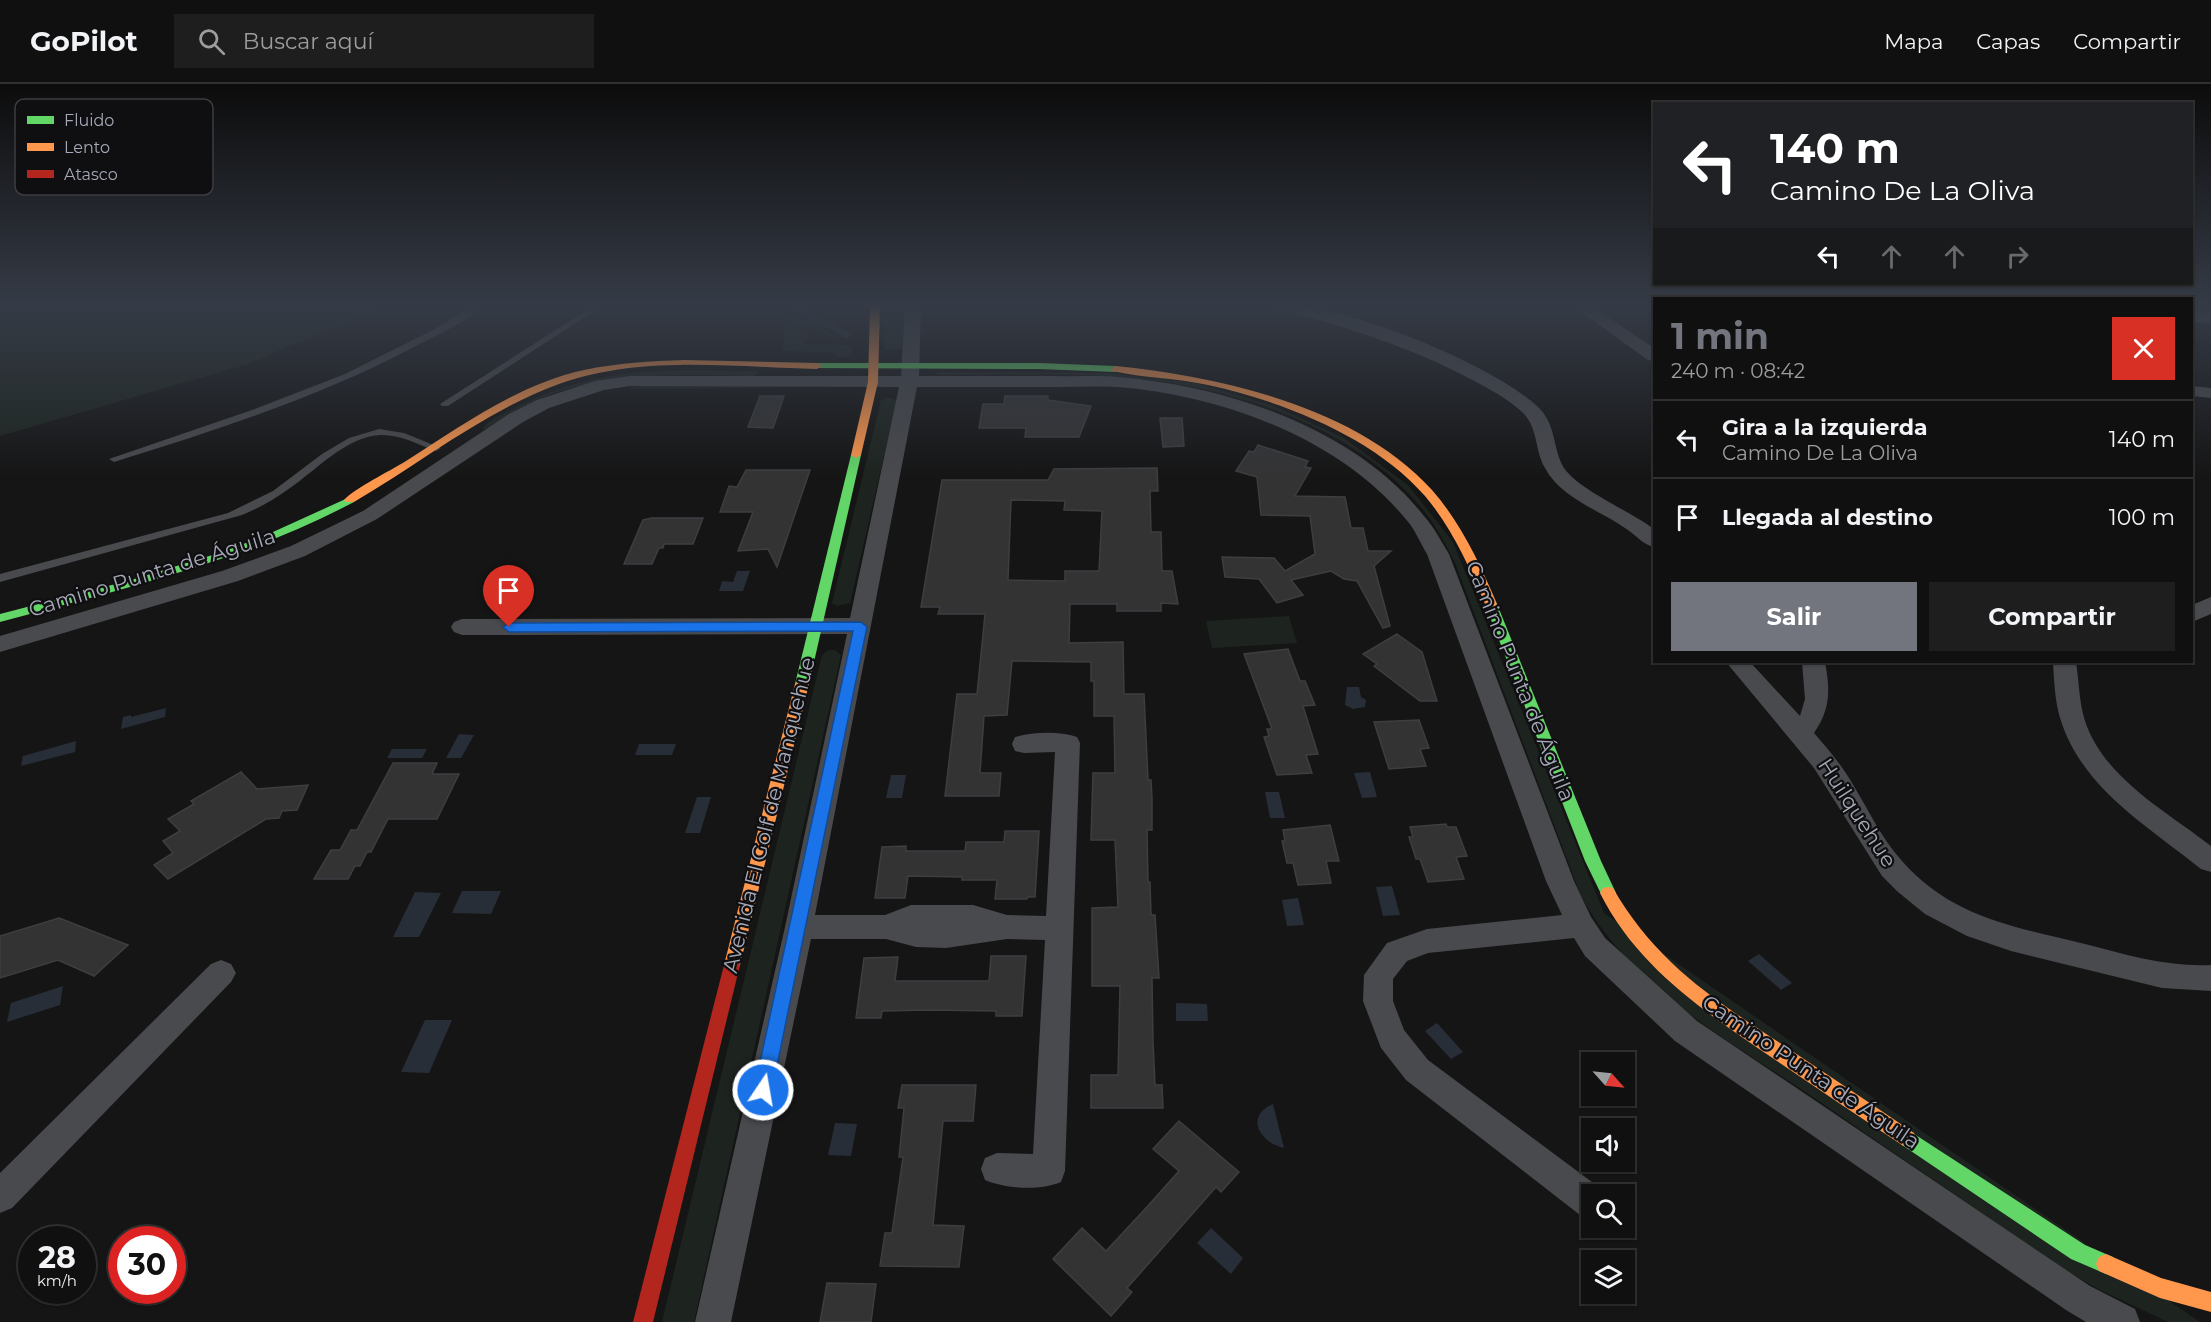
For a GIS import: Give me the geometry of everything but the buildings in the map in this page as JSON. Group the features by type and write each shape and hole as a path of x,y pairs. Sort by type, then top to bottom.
{"street":[{"name":"Camino Punta de Águila","path":"0,618 225,555 266,541 342,506 518,398 556,381 600,370 656,364 874,374"},
{"name":"Avenida El Golf de Manquehue","path":"643,1322 816,628 874,374 874,364"},
{"path":"713,1322 861,627 911,364"},
{"path":"1451,364 1508,393 1530,410 1541,422 1547,438 1549,460 1560,476 1638,527 1653,540"},
{"name":"Camino Punta de Águila","path":"911,374 1089,366 1132,369 1218,382 1313,413 1353,434 1393,461 1427,493 1455,529 1479,574 1593,861 1616,910 1642,947 1685,986 1741,1027 2078,1252 2160,1288 2211,1302"},
{"name":"Camino Punta de Águila","path":"0,644 230,576 298,551 370,515 516,418 573,392 601,385 630,381 874,374 1118,382 1170,389 1257,411 1306,432 1351,459 1389,488 1414,516 1438,554 1560,881 1581,925 1595,947 1686,1031 2078,1298 2122,1322"},
{"path":"2193,391 2211,393"},
{"path":"2193,614 2211,604"},
{"path":"462,627 861,627"},
{"name":"Huilquehue","path":"1738,663 1801,733 1836,779 1878,851 1893,870 1925,899 1943,911 1972,926 2001,936 2173,977 2211,978"},
{"path":"1801,733 1815,717 1818,704 1814,663"},
{"path":"2065,663 2074,722 2090,753 2125,794 2211,861"},
{"path":"997,1169 1049,1171 1068,743 1024,744"},
{"path":"798,927 886,927 910,917 973,917 1007,927 1060,928"},
{"path":"1581,925 1427,941 1397,952 1379,975 1378,1001 1392,1038 1417,1070 1581,1195"},
{"path":"0,1196 221,973"}],"lane":[{"path":"114,459 284,404 371,364"},
{"path":"445,404 508,364"},
{"path":"0,578 232,515 257,505 279,492 349,443 377,432 395,433 436,448"}],"shaded area":[{"path":"0,364 248,364 245,365 0,436"},
{"path":"667,371 760,371 754,376 646,376 592,383 540,399 488,429 482,429 500,415 551,392 580,382 609,376"},
{"path":"937,372 1106,373 1196,383 1274,406 1344,438 1408,485 1453,542 1604,913 2200,1322 2168,1322 2098,1289 2064,1269 1718,1034 1656,986 1628,959 1602,929 1581,896 1449,551 1428,516 1400,485 1368,459 1333,436 1295,418 1214,391 1173,383 1108,376 937,375"},
{"path":"631,387 843,387 631,389"},
{"path":"887,397 897,400 850,603 837,606 832,603 881,400"},
{"path":"737,571 750,571 743,591 719,591 722,581 733,582"},
{"path":"1289,616 1297,643 1212,648 1206,621"},
{"path":"828,650 835,650 841,655 694,1322 662,1322 822,655"},
{"path":"1347,687 1359,687 1361,697 1366,700 1365,707 1353,709 1345,705"},
{"path":"166,708 165,717 121,729 123,717"},
{"path":"459,734 474,735 461,758 446,758"},
{"path":"76,741 75,752 21,766 23,756"},
{"path":"639,744 676,744 672,755 635,755"},
{"path":"392,749 427,749 422,758 387,758"},
{"path":"1370,772 1377,797 1362,798 1354,773"},
{"path":"891,775 906,775 902,798 886,798"},
{"path":"1265,792 1279,792 1285,818 1270,818"},
{"path":"697,797 711,797 700,833 685,833"},
{"path":"1392,886 1400,915 1383,916 1376,887"},
{"path":"462,891 501,891 491,914 452,913"},
{"path":"415,892 441,893 419,937 393,937"},
{"path":"1298,898 1304,925 1287,926 1282,900"},
{"path":"1759,954 1792,983 1781,990 1748,961"},
{"path":"63,986 60,1005 7,1022 11,1003"},
{"path":"1176,1003 1207,1004 1208,1021 1176,1021"},
{"path":"425,1020 452,1020 429,1073 401,1072"},
{"path":"1437,1023 1463,1052 1451,1059 1425,1031"},
{"path":"1273,1104 1284,1148 1268,1141 1262,1135 1257,1122 1264,1109"},
{"path":"835,1123 857,1124 851,1156 828,1155"},
{"path":"1211,1228 1243,1258 1231,1274 1197,1243"}],"traffic: fast":[{"path":"817,366 1039,366 1116,369"},
{"path":"802,684 856,455"},
{"path":"0,618 134,583 223,556 266,540 350,500"},
{"path":"1491,604 1593,861 1608,893"},
{"path":"1908,1139 2078,1252 2106,1264"}],"traffic: slow":[{"path":"350,500 501,407 555,382 584,373 657,364"},
{"path":"744,364 817,366"},
{"path":"856,455 873,382 873,364"},
{"path":"1116,369 1178,376 1238,389 1296,408 1372,447 1411,476 1438,505 1464,546 1491,604"},
{"path":"732,965 802,684"},
{"path":"1608,893 1623,919 1641,943 1684,985 1733,1022 1908,1139"},
{"path":"2106,1264 2160,1288 2211,1302"}],"traffic: jam":[{"path":"643,1322 732,965"}],"route":[{"path":"509,627 861,627 763,1090"}]}
